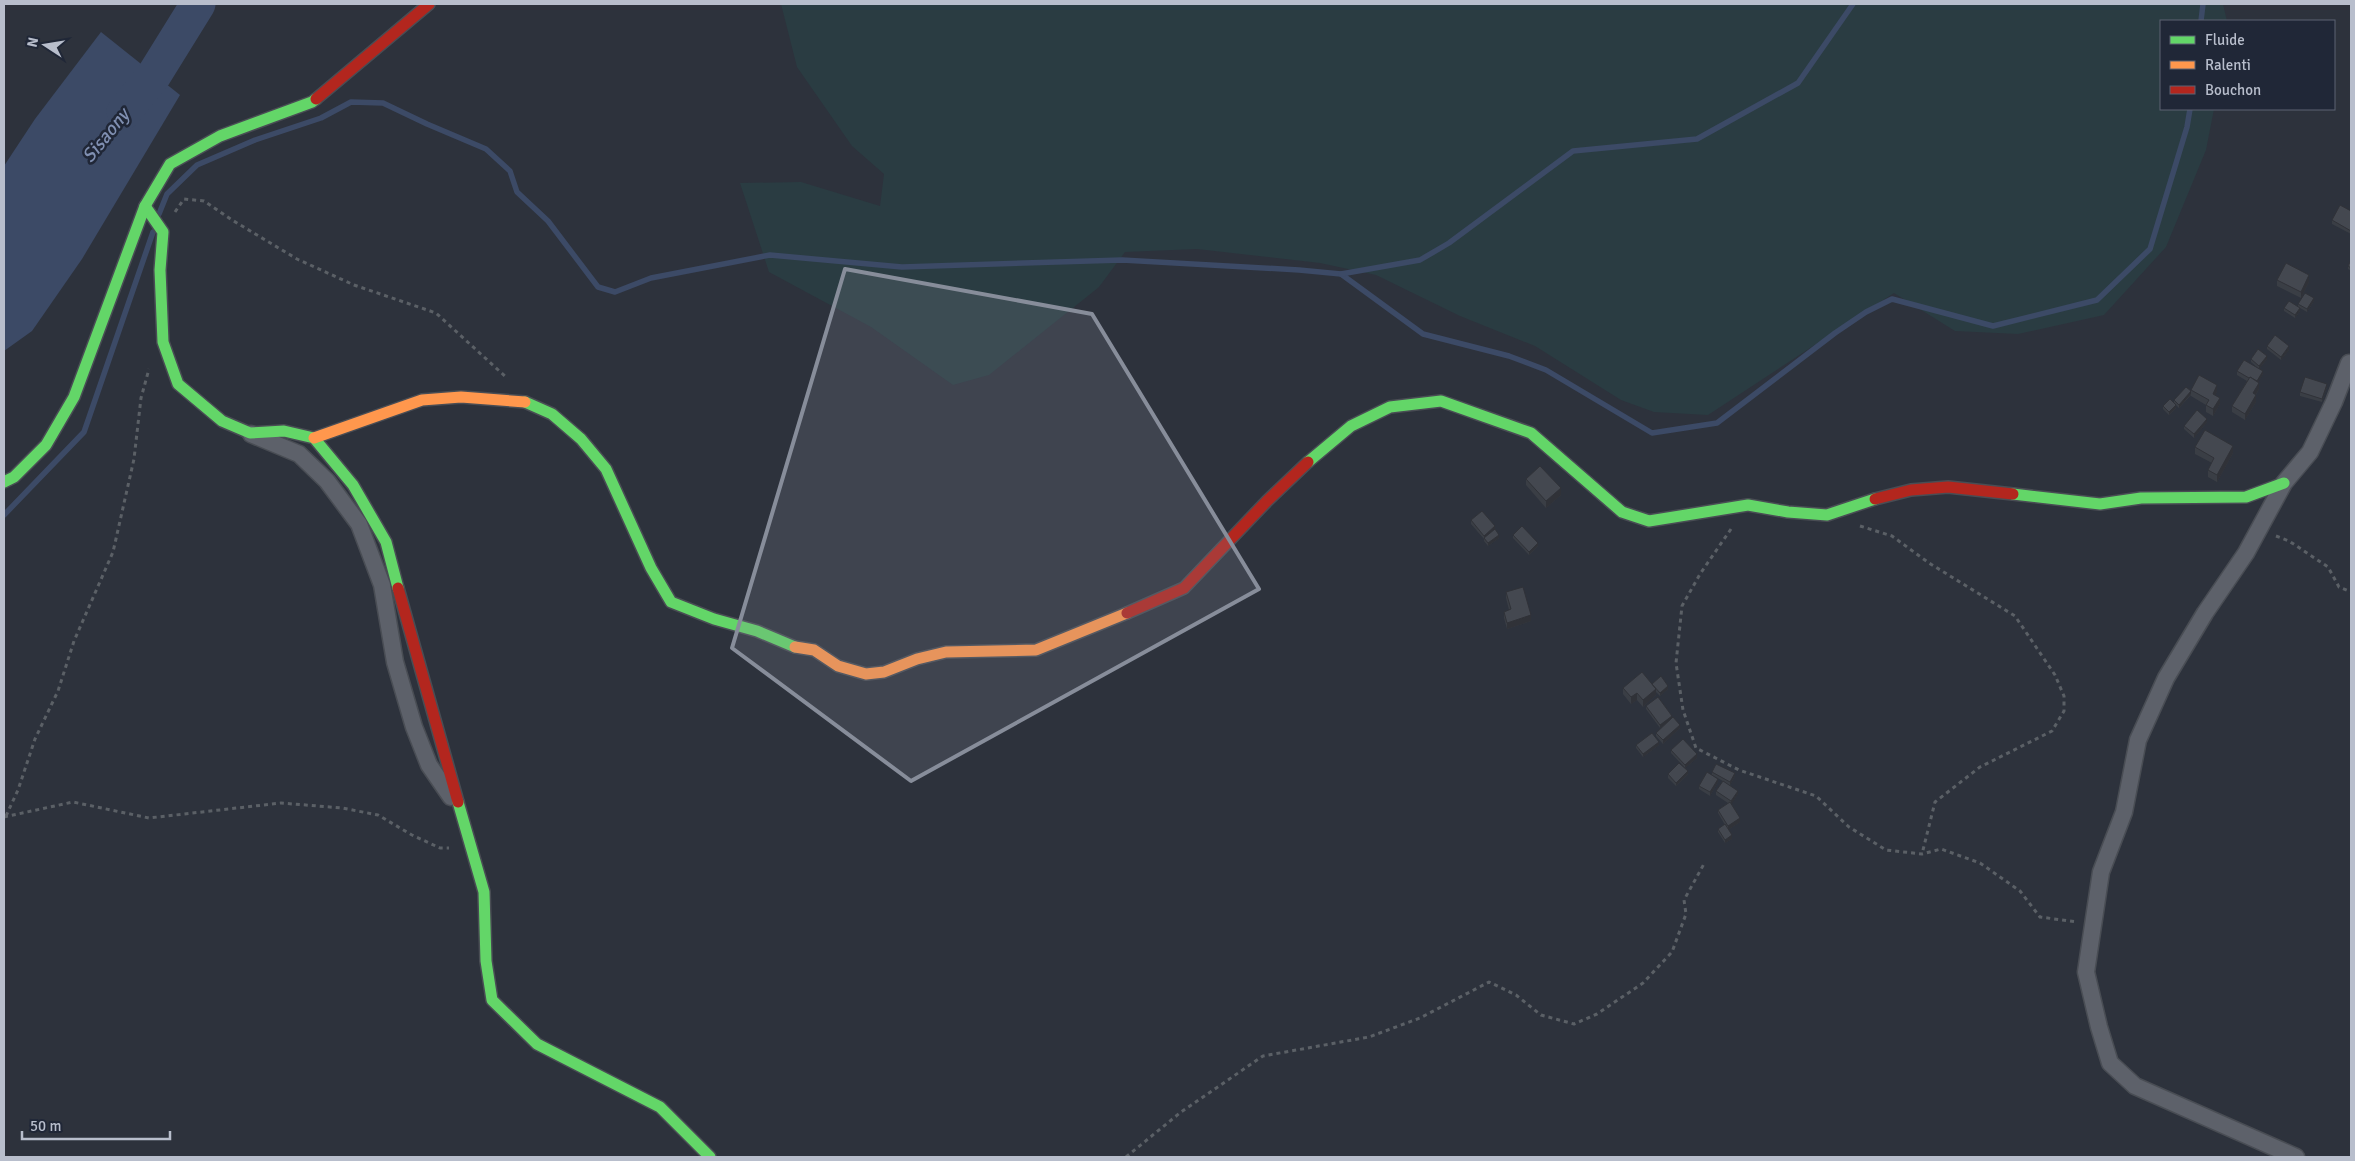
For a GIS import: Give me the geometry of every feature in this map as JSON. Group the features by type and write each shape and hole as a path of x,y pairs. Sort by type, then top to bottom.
{"street":[{"path":"4,482 14,477 46,445 74,397 98,337 127,250 145,206 170,164 220,136 312,102 429,4"},
{"path":"145,206 163,232 160,270 163,342 178,384 222,421 299,454 327,481 358,524 382,585 395,662 414,726 429,766 460,810"},
{"path":"2296,1157 2135,1086 2110,1063 2098,1027 2086,972 2101,872 2124,812 2138,740 2166,678 2246,553 2284,483 2310,452 2334,402 2349,364"},
{"path":"250,433 284,431 314,438 422,400 461,397 521,400 552,414 580,439 606,469 651,568 671,602 714,619 757,631 791,646 814,650 838,666 866,674 884,672 917,659 946,652 1036,650 1081,633 1184,588 1267,501 1313,457 1351,426 1390,407 1441,401 1530,433 1622,512 1649,521 1748,505 1788,512 1827,515 1864,502 1911,490 1948,487 2100,504 2141,498 2246,497 2284,483"},
{"path":"314,438 353,485 386,542 484,892 486,961 492,1000 537,1044 660,1107 710,1157"}],"path":[{"path":"163,232 184,199 204,200 232,220 298,260 354,285 436,313 514,384 521,400"},
{"path":"5,817 18,790 35,739 58,691 74,641 113,552 134,459 141,398 151,362"},
{"path":"1748,505 1700,574 1682,606 1676,663 1683,710 1696,748 1740,770 1816,796 1849,827 1886,850 1922,854 1942,849 1980,863 2020,891 2040,917 2093,924"},
{"path":"1855,524 1892,536 1929,563 2015,616 2055,675 2064,696 2064,711 2052,731 1980,766 1935,802 1922,854"},
{"path":"5,817 73,802 149,818 282,802 342,808 378,815 412,835 440,848 472,847"},
{"path":"1126,1157 1181,1112 1263,1056 1369,1037 1420,1018 1489,982 1516,995 1541,1015 1574,1024 1597,1014 1643,983 1672,952 1686,914 1684,900 1705,862"}],"highlighted area":[{"path":"845,269 1092,314 1259,589 911,781 732,648"}],"shaded area":[{"path":"781,4 2223,4 2227,20 2160,20 2160,110 2214,110 2206,150 2166,247 2104,315 2018,334 1955,331 1894,293 1708,415 1654,412 1621,400 1535,346 1460,316 1376,275 1320,263 1197,249 1125,252 1099,287 989,375 953,385 871,327 769,272 740,183 801,182 880,206 884,174 852,146 797,67"}],"water":[{"path":"101,32 180,95 82,259 32,331 4,351 4,166 35,119"}],"building":[{"path":"2340,205 2351,211 2351,231 2332,220"},
{"path":"2286,263 2309,275 2301,292 2277,280"},
{"path":"2305,293 2314,298 2307,309 2298,304"},
{"path":"2289,301 2300,308 2295,315 2284,308"},
{"path":"2275,335 2289,346 2281,357 2267,346"},
{"path":"2258,349 2267,356 2259,366 2251,359"},
{"path":"2244,360 2263,371 2257,381 2237,371"},
{"path":"2199,375 2217,385 2213,394 2220,398 2213,409 2206,405 2209,400 2191,390"},
{"path":"2250,377 2259,383 2253,393 2256,395 2245,414 2232,406"},
{"path":"2305,377 2327,384 2322,399 2300,392"},
{"path":"2186,387 2191,391 2179,405 2174,400"},
{"path":"2170,399 2176,405 2169,412 2163,406"},
{"path":"2197,410 2207,419 2194,434 2184,426"},
{"path":"2205,430 2233,446 2217,475 2208,470 2214,458 2195,447"},
{"path":"1540,466 1561,488 1546,501 1526,479"},
{"path":"1482,511 1495,526 1484,536 1471,520"},
{"path":"1522,526 1538,543 1529,552 1513,535"},
{"path":"1495,529 1499,535 1488,543 1484,538"},
{"path":"1523,587 1531,615 1507,623 1504,612 1511,609 1506,592"},
{"path":"1642,672 1656,689 1643,700 1637,693 1631,697 1623,688"},
{"path":"1661,676 1668,686 1660,693 1652,684"},
{"path":"1658,697 1672,716 1660,725 1646,706"},
{"path":"1673,717 1680,725 1663,740 1656,733"},
{"path":"1652,733 1659,742 1643,754 1636,745"},
{"path":"1683,739 1697,754 1685,765 1671,750"},
{"path":"1679,763 1688,771 1676,783 1668,774"},
{"path":"1716,764 1735,773 1730,782 1712,772"},
{"path":"1707,772 1718,779 1710,792 1699,786"},
{"path":"1723,781 1738,791 1731,801 1716,791"},
{"path":"1730,802 1740,818 1728,826 1718,810"},
{"path":"1725,824 1732,835 1725,840 1718,829"}],"waterway":[{"name":"Sisaony","path":"124,112 154,75 198,4"},
{"path":"1341,274 1420,260 1449,243 1573,151 1697,139 1798,83 1853,4"},
{"path":"2201,20 2203,4"},
{"path":"159,214 167,194 197,165 255,140 321,118 351,102 383,103 486,149 510,171 517,192 548,221 598,287 615,292 651,278 770,255 902,267 1122,260 1341,274 1423,334 1509,356 1546,370 1652,433 1717,423 1835,333 1866,312 1892,299 1993,326 2097,300 2150,249 2187,127 2190,110"},
{"path":"4,515 84,432 153,232"}],"traffic: fast":[{"path":"4,482 14,477 46,445 74,397 145,206 170,164 220,136 316,99"},
{"path":"145,206 163,232 160,270 163,342 178,384 222,421 250,433 284,431 314,438 353,485 386,542 398,588"},
{"path":"1308,462 1351,426 1390,407 1441,401 1531,433 1622,512 1649,521 1748,505 1788,512 1827,515 1875,499"},
{"path":"525,402 552,414 581,439 606,469 651,568 671,602 714,619 757,631 795,647"},
{"path":"2013,494 2100,504 2141,498 2246,497 2284,483"},
{"path":"458,802 484,892 486,961 492,1000 537,1044 660,1107 710,1157"}],"traffic: slow":[{"path":"314,438 422,400 461,397 525,402"},
{"path":"795,647 814,650 838,666 866,674 884,672 917,659 946,652 1036,650 1127,613"}],"traffic: jam":[{"path":"316,99 429,4"},
{"path":"1127,613 1184,588 1267,501 1308,462"},
{"path":"1875,499 1911,490 1948,487 2013,494"},
{"path":"398,588 458,802"}]}
